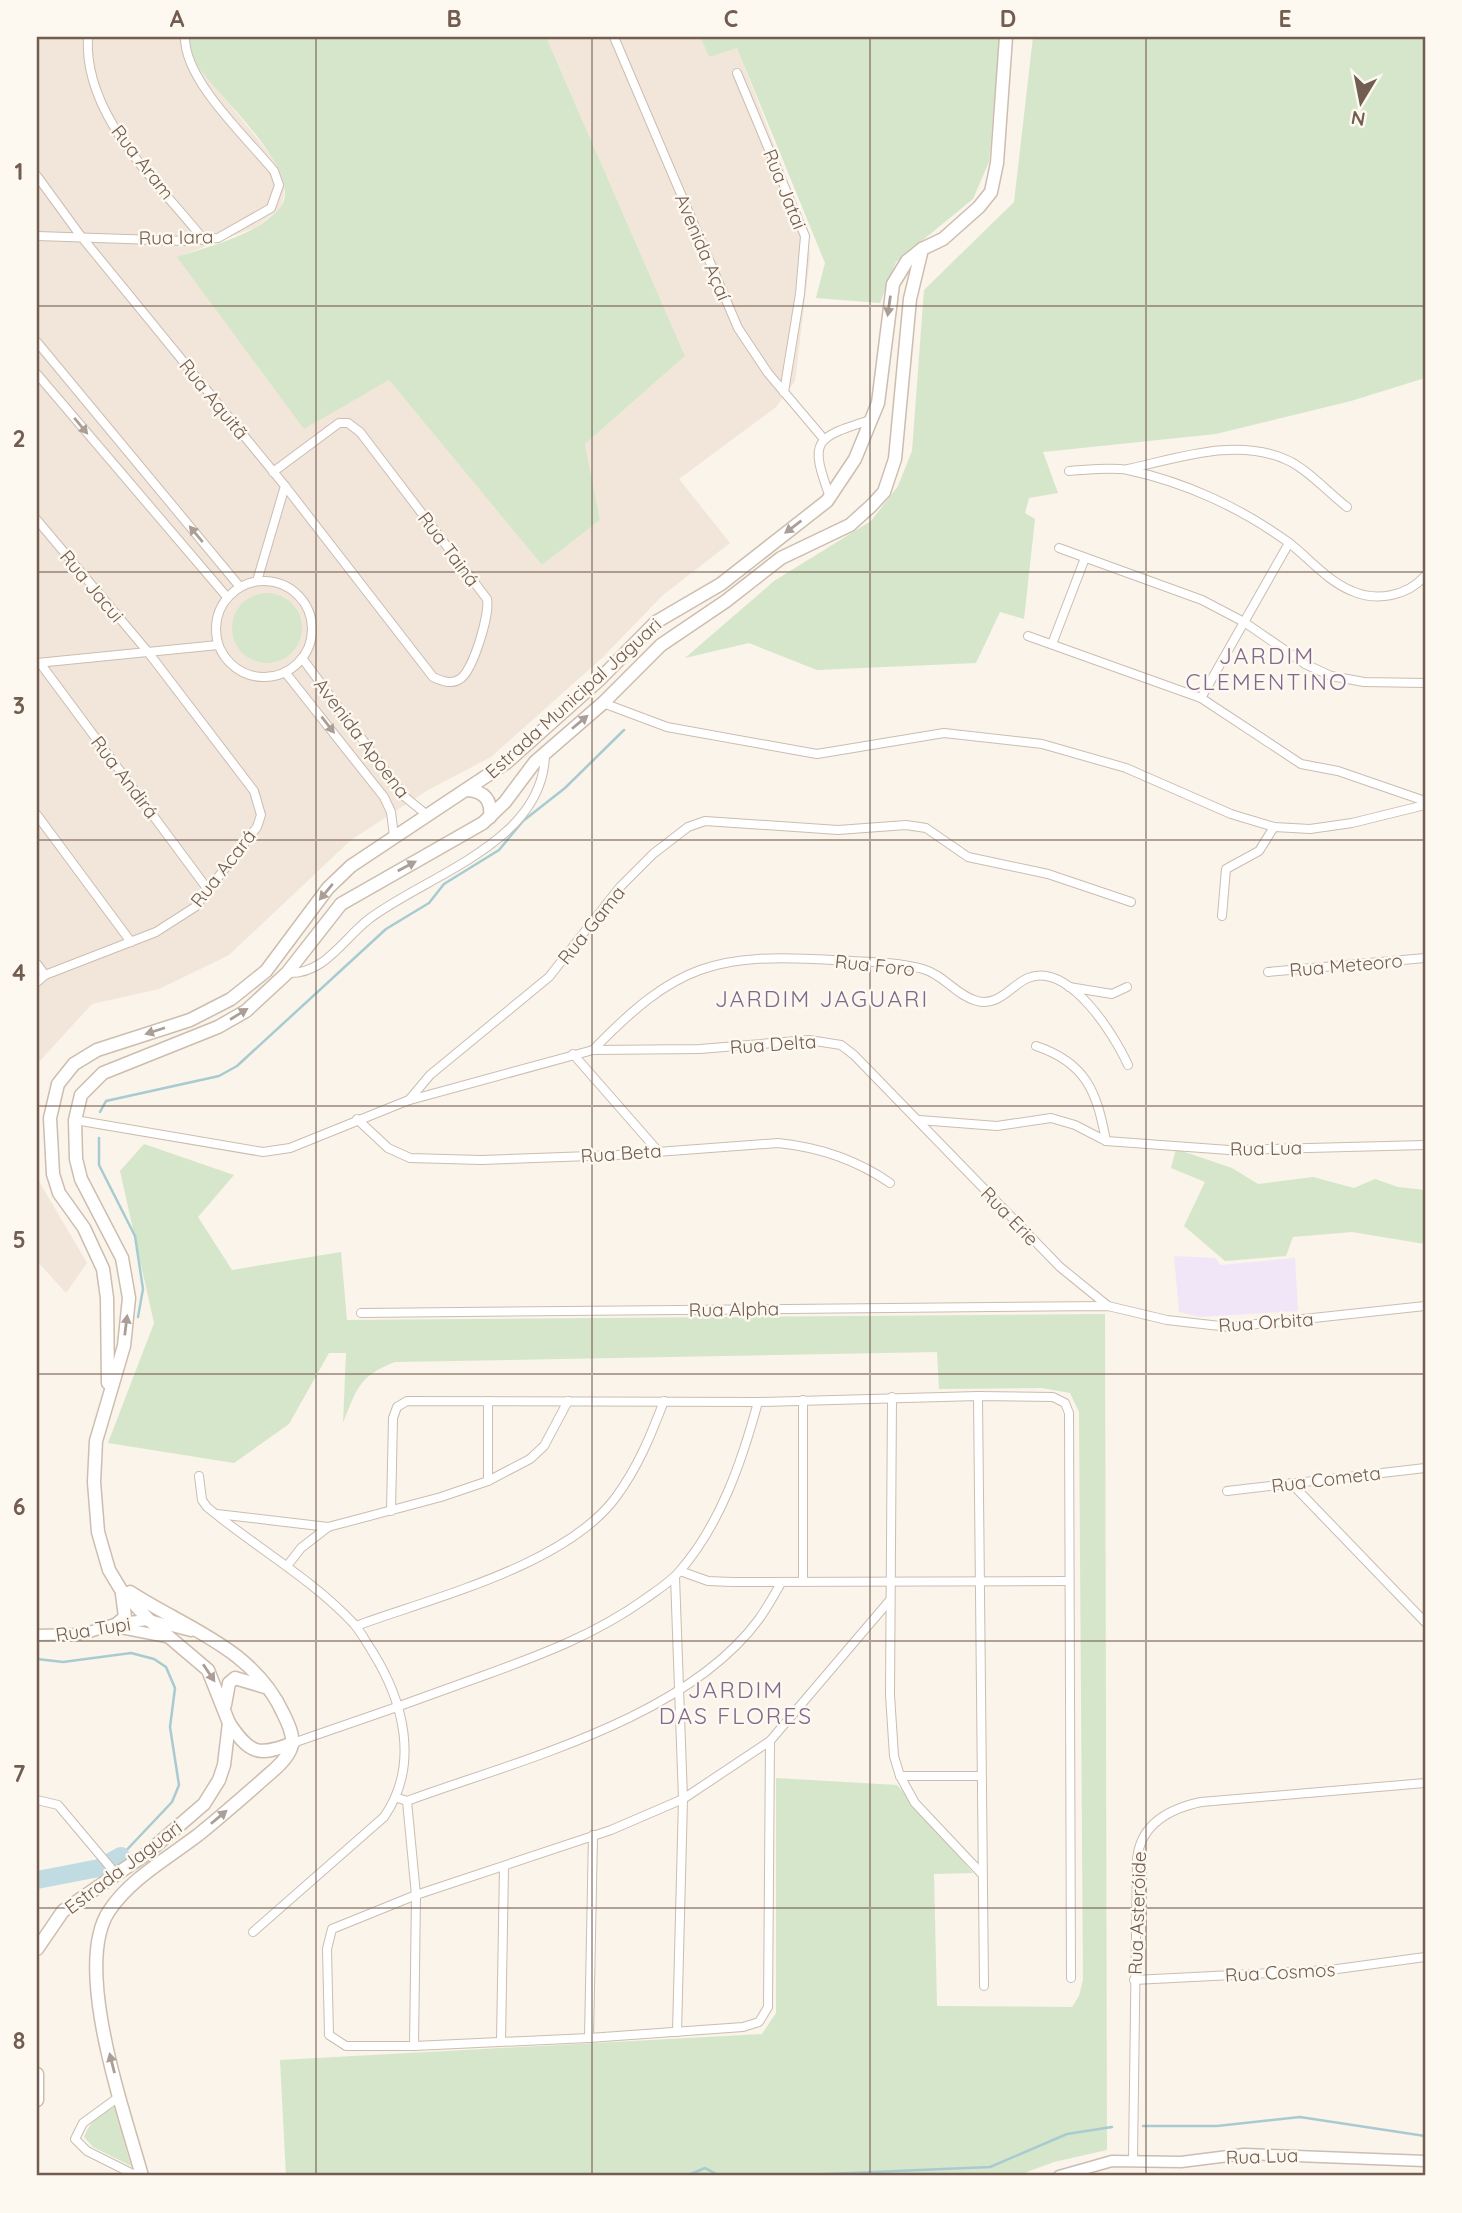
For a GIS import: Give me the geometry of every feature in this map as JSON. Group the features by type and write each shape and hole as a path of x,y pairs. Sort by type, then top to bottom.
{"main road":[{"name":"Estrada Municipal Jaguari","path":"58,1084 74,1064 97,1050 190,1020 231,999 266,971 328,888 351,866 506,763 599,680 647,630 721,584 831,498 855,459 878,403 893,284 907,261 922,249 943,239 979,207 991,192 997,163 1006,37"},
{"name":"Estrada Municipal Jaguari","path":"81,1095 103,1073 218,1027 246,1011 287,973 337,908 490,817 545,752 603,703 661,645 726,601 782,558 857,520 884,492 895,459 910,299 922,249"},
{"path":"878,403 888,403 893,413 890,446 895,459"},
{"path":"647,630 661,645"},
{"path":"467,790 479,792 488,800 490,817"},
{"path":"351,866 355,883 367,888"},
{"path":"108,1391 107,1298 103,1269 84,1228 59,1193 52,1161 50,1118 58,1084 76,1083 81,1095 75,1120 76,1159 87,1194 122,1258 129,1298 124,1346 108,1391 96,1441 95,1507 104,1553 119,1587 125,1617 118,1623"},
{"path":"52,1161 64,1166 76,1159"},
{"path":"119,1587 155,1609 211,1637 251,1668 269,1689 288,1724 293,1743 288,1758 121,1896 100,1929 95,1969 99,2011 139,2176"},
{"name":"Estrada Jaguari","path":"37,1949 63,1911 113,1871 166,1838 204,1804 216,1787 226,1757 229,1723 225,1705 208,1670 149,1620 119,1587"},
{"path":"225,1705 229,1684 235,1678 247,1679 269,1689"},
{"path":"229,1723 240,1739 255,1751 267,1752 293,1743"},
{"path":"166,1838 177,1851"},
{"path":"37,2074 37,2100"}],"street":[{"name":"Rua Aram","path":"88,37 87,51 98,98 115,130 204,240"},
{"name":"Rua Iara","path":"37,236 204,240 218,238 264,213 278,196 279,185 274,171 199,80 188,61 185,37"},
{"name":"Avenida Açaí","path":"614,37 738,328 784,392 823,438"},
{"name":"Rua Jatai","path":"737,73 804,236 800,295 784,392"},
{"name":"Rua Aquitã","path":"37,176 80,235 285,486"},
{"path":"37,342 240,587"},
{"path":"37,374 227,597"},
{"path":"831,498 818,460 819,445 823,438 870,420"},
{"name":"Rua Tainá","path":"273,472 339,423 348,423 360,432 487,599 485,622 469,671 462,678 443,682 433,677 285,486"},
{"path":"98,446 113,433"},
{"path":"1069,471 1125,470 1196,454 1237,449 1267,453 1290,461 1347,507"},
{"path":"1125,470 1230,505 1289,543 1337,583 1367,596 1399,594 1410,590 1425,576"},
{"path":"257,581 285,486"},
{"name":"Rua Jacui","path":"37,520 148,652"},
{"path":"1201,698 1289,543"},
{"path":"1059,548 1202,600 1244,622 1305,664 1331,676 1364,682 1425,683"},
{"path":"1052,644 1085,558"},
{"path":"257,581 285,585 305,604 312,632 302,658 285,672 259,676 246,673 225,657 218,645 216,620 227,597 240,587 257,581"},
{"path":"1028,636 1201,698 1301,764 1338,771 1425,803"},
{"path":"38,663 218,645"},
{"name":"Rua Acará","path":"37,982 45,975 131,942 178,920 209,891 257,827 261,815 260,804 254,791 148,652"},
{"name":"Avenida Apoena","path":"302,658 405,797 427,814"},
{"name":"Rua Andirá","path":"38,663 209,891"},
{"name":"Avenida Apoena","path":"285,672 389,804 394,836"},
{"path":"603,703 667,727 817,754 944,733 1042,744 1126,768 1231,814 1274,827 1320,827 1425,803"},
{"path":"287,973 303,974 312,970 345,946 369,919 446,875 512,827 545,771 545,752"},
{"path":"37,815 131,942"},
{"name":"Rua Gama","path":"409,1101 430,1075 549,977 620,887 653,854 688,827 705,821 838,830 906,825 926,828 968,858 1048,874 1131,902"},
{"path":"1222,916 1226,869 1259,851 1274,827"},
{"name":"Rua Meteoro","path":"1268,972 1425,958"},
{"name":"Rua Foro","path":"593,1049 629,1015 694,970 732,960 808,959 909,966 934,974 971,999 983,1002 1000,998 1035,976 1046,976 1067,986 1100,1019 1118,1043 1128,1065"},
{"path":"37,964 45,975"},
{"path":"1067,986 1112,994 1127,987"},
{"name":"Rua Delta","path":"409,1101 593,1049 700,1049 809,1040 841,1045 919,1120"},
{"path":"1036,1046 1054,1052 1084,1076 1093,1089 1106,1141"},
{"path":"573,1054 658,1151"},
{"path":"75,1120 262,1152 290,1148 356,1119 409,1101"},
{"path":"919,1120 997,1126 1051,1118 1075,1125 1106,1141"},
{"name":"Rua Beta","path":"356,1119 388,1147 410,1158 481,1160 778,1143 802,1145 872,1171 890,1183"},
{"name":"Rua Erie","path":"919,1120 1052,1259 1108,1306"},
{"name":"Rua Lua","path":"1106,1141 1265,1151 1425,1145"},
{"name":"Rua Orbita","path":"1108,1306 1167,1320 1228,1328 1425,1306"},
{"name":"Rua Alpha","path":"361,1313 1108,1306"},
{"path":"978,1396 982,1581 981,1873 984,1986"},
{"path":"391,1511 392,1432 397,1407 407,1401 758,1402 978,1396 1053,1397 1068,1407 1071,1978"},
{"path":"892,1397 890,1695 894,1756 900,1776 915,1803 981,1873"},
{"path":"803,1400 803,1582"},
{"path":"488,1401 488,1481"},
{"path":"215,1514 328,1527 488,1481 530,1458 544,1446 568,1401"},
{"path":"356,1626 513,1568 563,1545 616,1497 642,1456 664,1401"},
{"path":"293,1743 398,1708 573,1642 627,1612 678,1574 728,1490 745,1452 758,1402"},
{"name":"Rua Cometa","path":"1227,1491 1425,1468"},
{"path":"199,1476 203,1503 288,1566 356,1626 383,1669 398,1708 405,1746 397,1798 375,1829 253,1932"},
{"path":"1291,1483 1425,1622"},
{"path":"288,1566 301,1548 328,1527"},
{"path":"678,1574 708,1581 781,1583 1068,1581"},
{"path":"677,2032 683,1799 678,1690 678,1574"},
{"path":"397,1798 407,1801 613,1725 678,1690 741,1638 758,1620 781,1583"},
{"path":"770,1741 767,2013 759,2022 743,2027 677,2032 414,2046 346,2046 333,2039 327,2025 327,1949 332,1929 416,1895 593,1835 683,1799 770,1741 890,1600"},
{"path":"149,1620 211,1637"},
{"name":"Rua Tupi","path":"37,1635 83,1634 118,1623 149,1620"},
{"path":"101,1630 143,1630 169,1638"},
{"path":"900,1776 981,1776"},
{"name":"Rua Asteróide","path":"1133,2159 1138,1844 1150,1827 1169,1812 1201,1802 1425,1783"},
{"path":"37,1800 58,1805 113,1871"},
{"path":"407,1801 416,1895 414,2046"},
{"path":"589,2038 593,1835"},
{"path":"501,2041 503,1867"},
{"name":"Rua Cosmos","path":"1134,1980 1330,1970 1425,1957"},
{"path":"120,2096 83,2123 75,2139 87,2151 139,2176"},
{"name":"Rua Lua","path":"1059,2176 1100,2163 1133,2159 1181,2162 1258,2154 1425,2161"}],"shaded area":[{"path":"37,37 189,37 195,62 273,158 286,184 281,208 256,227 178,257 304,428 389,380 542,565 600,520 585,444 685,356 546,37 700,37 709,57 737,47 807,232 810,257 795,381 776,407 679,479 730,543 663,595 602,658 491,757 428,790 351,840 229,955 159,989 92,1004 37,1064"},
{"path":"37,1178 87,1263 66,1293 37,1261"},
{"path":"1174,1256 1216,1258 1220,1265 1295,1258 1298,1311 1200,1317 1179,1312"}],"green space":[{"path":"189,37 546,37 685,356 585,444 600,520 542,565 389,380 304,429 177,257 231,239 258,226 279,209 285,194 282,176 271,155 196,63"},
{"path":"700,37 1000,37 989,162 973,199 896,262 880,303 816,298 825,263 737,48 709,57"},
{"path":"1033,37 1425,37 1425,378 1351,401 1216,434 1043,452 1058,493 1029,498 1025,513 1035,519 1024,619 1000,612 976,663 817,670 749,643 685,658 774,581 871,521 898,486 912,451 924,290 1014,202"},
{"path":"267,593 292,603 302,628 292,653 267,663 242,653 232,628 242,603"},
{"path":"144,1144 234,1175 198,1217 232,1270 341,1252 347,1320 1105,1314 1107,2150 1054,2162 1016,2176 286,2176 280,2060 762,2034 776,2013 776,1778 897,1785 973,1873 934,1874 937,2006 1072,2007 1079,1996 1083,1980 1079,1412 1070,1393 1042,1388 939,1389 937,1352 395,1362 366,1378 343,1423 346,1353 329,1353 289,1424 234,1463 108,1443 154,1323 120,1171"},
{"path":"1176,1149 1232,1168 1258,1184 1313,1177 1354,1188 1375,1179 1398,1187 1425,1190 1425,1244 1352,1232 1293,1237 1286,1256 1225,1261 1184,1226 1205,1182 1171,1168"},
{"path":"114,2107 131,2166 93,2147 84,2137 96,2119"}],"waterway":[{"path":"100,1112 106,1101 219,1076 237,1066 386,929 429,903 444,884 499,850 523,821 565,788 624,730"},
{"path":"99,1138 99,1165 135,1236 143,1289 138,1317"},
{"path":"37,1659 63,1662 131,1653 154,1659 166,1667 175,1688 170,1727 179,1785 172,1802 121,1856"},
{"path":"37,1880 99,1868 121,1856"},
{"path":"1143,2126 1217,2126 1300,2117 1425,2136"},
{"path":"781,2176 990,2167 1067,2134 1112,2127"},
{"path":"686,2176 705,2168 720,2176"},
{"path":"643,2176 652,2176"}],"district":[{"name":"JARDIM CLEMENTINO","path":"1267,668"},
{"name":"JARDIM JAGUARI","path":"822,998"},
{"name":"JARDIM DAS FLORES","path":"736,1702"}]}
